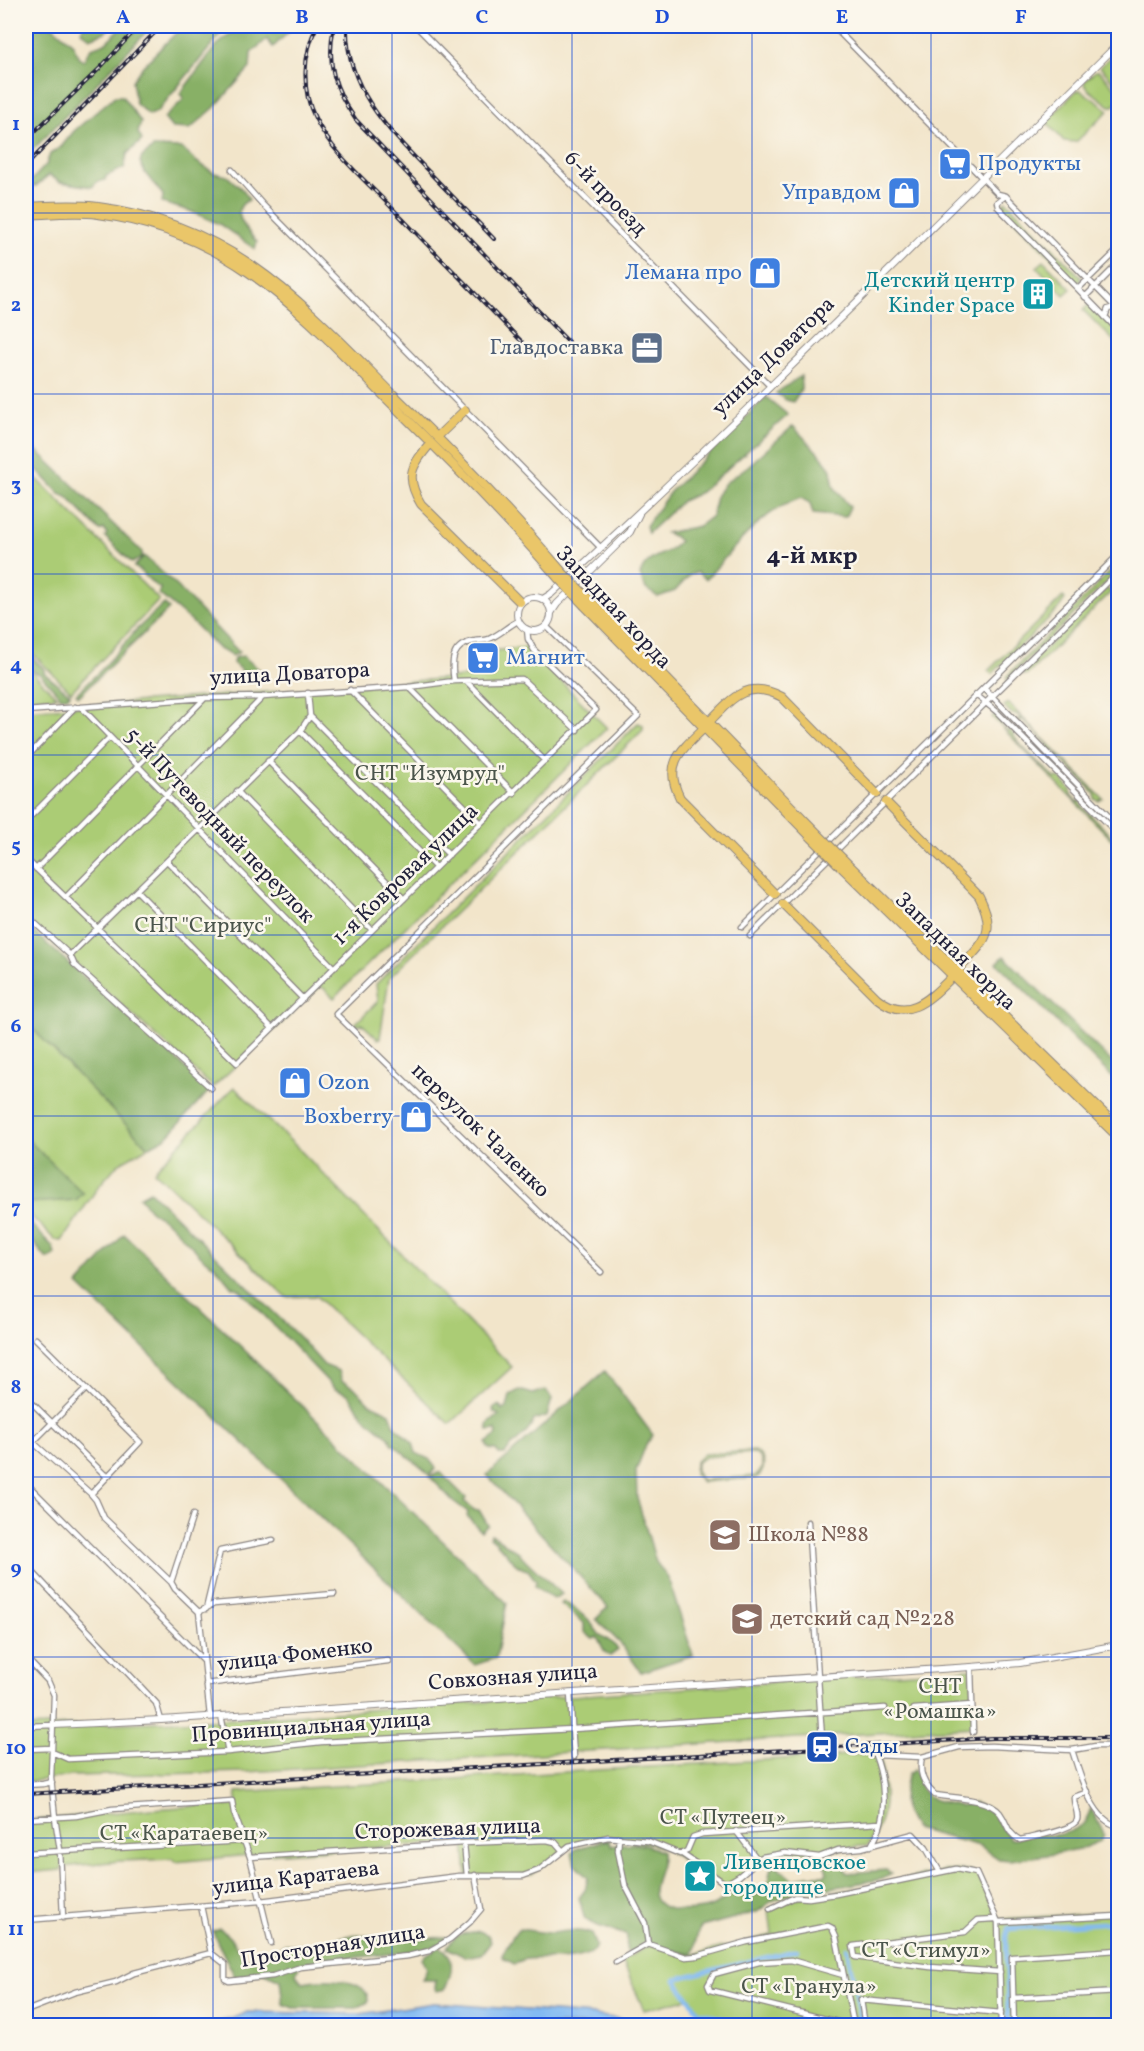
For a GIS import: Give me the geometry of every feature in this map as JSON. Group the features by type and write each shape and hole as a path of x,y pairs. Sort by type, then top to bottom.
{"highway":[{"name":"Западная хорда","path":"28,211 95,206 134,212 218,243 252,264 290,293 531,535 561,575 588,604 815,836 1119,1126"},
{"path":"465,410 417,459 411,478 415,494 421,504 520,602"},
{"path":"775,894 680,798 673,786 673,768 688,743 743,692 765,689 782,697 877,794"},
{"path":"783,904 877,998 892,1007 915,1007 927,1000 956,972 982,945 989,919 985,908 979,896 886,802"},
{"name":"Западная хорда","path":"956,972 1119,1137"}],"street":[{"name":"6-й проезд","path":"416,26 770,386"},
{"path":"833,26 998,194 1006,196 1117,309"},
{"name":"улица Доватора","path":"543,599 601,548 770,386 1119,44"},
{"path":"232,170 262,205 601,548"},
{"path":"998,194 997,204 1119,330"},
{"path":"997,204 1006,196"},
{"path":"1078,290 1119,250"},
{"path":"1110,258 1112,263 1118,264"},
{"path":"1085,297 1118,264"},
{"path":"1105,316 1108,309 1117,309"},
{"name":"улица Доватора","path":"551,613 557,604 630,532 640,511"},
{"path":"742,927 1119,555"},
{"path":"750,936 1119,572"},
{"path":"533,596 543,599 548,604 551,613 546,626 535,631 526,629 518,621 517,610 520,602 533,596"},
{"path":"454,681 452,665 457,651 465,644 495,636 518,621"},
{"name":"переулок Чаленко","path":"546,626 638,716 336,1014 602,1272"},
{"name":"1-я Ковровая улица","path":"99,927 237,1063 597,710 534,650 526,629"},
{"path":"1000,671 1009,679"},
{"name":"улица Доватора","path":"26,711 410,687 454,681 522,679 577,730"},
{"path":"466,681 546,762"},
{"path":"410,687 513,794"},
{"path":"984,688 1119,826"},
{"path":"350,690 481,823"},
{"path":"70,955 300,731 310,716 308,693"},
{"path":"976,695 986,702 1119,834"},
{"path":"66,897 263,697"},
{"path":"36,869 206,698"},
{"path":"26,758 78,707"},
{"name":"5-й Путеводный переулок","path":"78,707 167,795 334,968"},
{"path":"310,716 449,855"},
{"path":"300,731 435,867"},
{"path":"26,821 110,737"},
{"path":"268,761 404,899"},
{"path":"237,791 372,930"},
{"path":"26,859 99,927"},
{"path":"167,861 303,999"},
{"path":"137,891 272,1028"},
{"path":"26,915 70,955 74,964 211,1088"},
{"path":"36,1339 140,1442 91,1494"},
{"path":"26,1449 86,1389"},
{"path":"26,1397 106,1476"},
{"path":"26,1437 91,1494 104,1518 199,1612 210,1716"},
{"path":"26,1483 204,1661"},
{"path":"171,1582 193,1515"},
{"path":"808,1522 822,1739"},
{"path":"206,1609 220,1551 273,1540"},
{"path":"26,1565 152,1698 156,1703 161,1720"},
{"path":"199,1612 214,1604 334,1594"},
{"name":"Совхозная улица","path":"26,1726 161,1720 971,1667 1020,1663 1119,1645"},
{"path":"26,1658 48,1681 54,1695 52,1782 60,1850 63,1918"},
{"name":"улица Фоменко","path":"206,1684 388,1661"},
{"path":"971,1667 973,1732"},
{"path":"570,1693 574,1756"},
{"path":"914,1709 972,1705"},
{"name":"Провинциальная улица","path":"26,1749 52,1750 68,1759 228,1752 321,1742 573,1729 885,1708"},
{"path":"221,1716 228,1752"},
{"path":"871,1846 879,1831 885,1801 880,1769 875,1755 922,1757 958,1747 991,1746 1072,1750 1096,1746 1119,1746"},
{"path":"1072,1750 1088,1792 1102,1819 1119,1826"},
{"path":"922,1757 920,1765 922,1779 936,1795 983,1802 999,1812 1006,1827 1020,1840 1062,1830 1076,1823 1078,1819 1073,1802 1074,1797 1088,1792"},
{"path":"26,1785 52,1782"},
{"path":"26,1819 55,1818 112,1809 232,1801 250,1857 271,1943"},
{"path":"682,1854 687,1851 693,1837 736,1831 880,1822"},
{"path":"736,1831 758,1860 762,1857 785,1853 819,1857 838,1850 871,1846 914,1834 926,1848 940,1872"},
{"path":"619,1837 618,1851 625,1885 645,1923 648,1944"},
{"name":"Сторожевая улица","path":"250,1857 547,1840 555,1842 562,1850 599,1838 619,1837 648,1841 682,1854 726,1884 758,1860"},
{"path":"26,1853 244,1841"},
{"path":"464,1843 466,1875"},
{"name":"улица Каратаева","path":"26,1920 260,1901 466,1875 523,1876 539,1870 562,1850"},
{"path":"770,1909 795,1897 809,1898 836,1894 959,1869 976,1873 997,1921 1002,2025"},
{"name":"Просторная улица","path":"26,2011 75,1992 116,1982 134,1973 211,1953 225,1964 225,1979 228,1981 273,1976 301,1967 422,1954 450,1939 478,1913 482,1906 475,1875"},
{"path":"201,1906 211,1953"},
{"path":"1000,1972 930,1967 855,1957 853,1946 965,1932 978,1920 1119,1916"},
{"path":"616,1962 648,1944 686,1957 697,1956 747,1942 828,1926 832,1928 836,1937 854,2025 710,1990 708,1985 714,1974 759,1962 791,1960 843,1975"},
{"path":"1014,2025 1012,1957 1119,1950"},
{"path":"1014,1998 1119,1992"},
{"path":"865,2025 861,2000 1001,2013"}],"green space":[{"path":"26,26 52,26 73,44 79,58 83,61 91,48 105,43 123,26 152,26 26,157"},
{"path":"83,26 112,26 105,32 90,38 81,31"},
{"path":"186,26 232,26 225,29 157,112 149,115 136,104 132,81 143,66 181,28"},
{"path":"241,26 295,26 273,47 267,39 251,53 250,68 214,108 190,129 172,128 164,118 184,99 180,94 216,46"},
{"path":"1110,57 1118,66 1118,86 1100,67"},
{"path":"1095,71 1099,71 1118,91 1118,102 1114,106 1110,106 1084,84"},
{"path":"1080,90 1109,110 1076,142 1064,141 1046,122 1076,91"},
{"path":"115,96 122,96 141,122 138,133 142,140 127,154 124,168 106,176 105,180 98,181 92,187 60,182 49,175 36,186 26,186 46,165 50,154 61,147 74,131"},
{"path":"154,147 181,148 214,173 227,176 244,191 249,200 243,204 239,215 257,242 255,249 219,224 190,211 162,203 163,195 145,173 140,162 142,157"},
{"path":"1006,201 1081,277 1080,282 1076,283 1001,206"},
{"path":"1044,261 1071,289 1064,295 1037,267"},
{"path":"1090,304 1118,333 1118,345 1083,310"},
{"path":"801,376 801,390 793,402 776,393"},
{"path":"766,397 788,415 701,492 682,501 648,533 646,526 670,492"},
{"path":"793,426 831,470 834,487 850,507 845,517 813,514 810,503 801,498 786,504 760,521 706,579 697,572 690,575 675,591 658,597 646,589 640,575 643,568 652,559 670,550 679,541 666,533 699,526 712,516 716,496 725,483"},
{"path":"26,440 142,552 142,557 132,563 105,537 107,534 104,529 100,531 67,497 60,494 26,458"},
{"path":"26,468 159,600 71,692 26,647"},
{"path":"144,556 176,585 239,652 232,656 220,650 159,594 160,588 134,567"},
{"path":"1118,564 1118,571 1007,680 1006,677"},
{"path":"1107,588 1111,592 1028,674 1024,675 1023,671"},
{"path":"1063,597 1065,599 1058,609 992,674 988,671"},
{"path":"164,604 169,609 79,696 76,694 103,668 137,629"},
{"name":"СНТ \"Изумруд\"","path":"527,647 607,728 334,998 321,986 213,1087 26,919 26,710 479,676 475,653"},
{"path":"26,651 44,669 44,673 70,694 67,697 61,697 41,675 33,671 26,663"},
{"path":"243,656 266,675 265,678 252,680 233,663 234,658"},
{"path":"26,666 57,697 26,698"},
{"path":"1008,703 1103,799 1099,801 1095,799 1095,794 1058,756 1058,761 1055,758 1058,755 1056,752 1048,750 1048,745 1021,718 1020,723 1017,720 1019,715 1012,714 1004,706"},
{"path":"996,713 1002,720 1002,726 1008,732 1011,729 1017,741 1030,754 1055,778 1060,778 1071,790 1071,796 1078,803 1081,800 1082,806 1118,843 1118,846 992,717"},
{"path":"638,723 643,725 643,730 389,978 380,1038 378,1039 362,1024 355,1027 355,1024 378,1001 376,984"},
{"path":"26,925 210,1090 167,1137 148,1147 26,1022"},
{"path":"1004,956 1118,1068 1118,1083 997,963"},
{"path":"26,1022 148,1147 118,1164 98,1187 62,1241 55,1240 26,1211 26,1203 76,1200 82,1193 26,1138"},
{"path":"234,1087 297,1147 512,1367 450,1424 316,1296 286,1297 154,1171"},
{"path":"26,1138 83,1193 76,1200 26,1203"},
{"path":"150,1191 299,1337 324,1365 339,1371 342,1381 355,1388 369,1403 390,1413 395,1426 413,1443 416,1453 429,1459 436,1468 430,1475 364,1417 348,1394 335,1389 239,1289 232,1287 215,1266 206,1261 170,1224 150,1210 139,1197"},
{"path":"26,1219 53,1247 55,1255 47,1259 26,1234"},
{"path":"124,1234 507,1603 496,1658 475,1665 78,1285"},
{"path":"605,1371 653,1435 646,1445 636,1470 637,1498 656,1562 668,1578 693,1655 641,1672 620,1643 596,1619 608,1607 487,1475"},
{"path":"519,1390 533,1394 546,1390 552,1399 547,1416 534,1420 525,1434 505,1454 499,1454 496,1450 489,1449 486,1443 497,1435 496,1430 488,1431 487,1425 499,1415 494,1413 493,1409 499,1405 502,1410 507,1408 510,1395"},
{"path":"754,1451 761,1457 764,1464 760,1475 756,1478 702,1482 694,1474 695,1462 704,1454","holes":["753,1453 757,1455 762,1467 755,1476 702,1480 696,1473 696,1463 705,1457"]},
{"path":"440,1472 466,1498 464,1501 474,1510 479,1510 488,1525 481,1531 467,1516 468,1512 453,1501 430,1477"},
{"path":"491,1534 519,1552 562,1594 553,1599 535,1586 536,1581 528,1570 512,1561 490,1537"},
{"path":"564,1601 588,1619 599,1634 614,1644 618,1650 610,1656 605,1652 597,1637 593,1639 584,1632 584,1623 561,1604"},
{"name":"СНТ «Ромашка»","path":"971,1669 974,1727 247,1772 70,1776 26,1782 26,1727 232,1719"},
{"name":"СТ «Путеец»","path":"880,1753 884,1790 883,1812 875,1835 867,1846 765,1857 739,1879 727,1884 719,1884 664,1848 615,1839 587,1840 568,1846 532,1874 467,1876 464,1842 250,1855 175,1862 173,1859 120,1861 26,1873 26,1821 152,1809 236,1805 237,1792"},
{"path":"914,1770 921,1788 931,1799 960,1806 974,1803 989,1809 1011,1839 1033,1832 1047,1835 1067,1833 1085,1823 1091,1808 1104,1834 1101,1841 1083,1848 1010,1860 999,1859 980,1846 915,1829 903,1803 908,1774"},
{"path":"609,1841 612,1846 637,1844 662,1852 654,1888 656,1900 666,1908 681,1911 711,1907 731,1894 750,1896 759,1894 767,1886 771,1868 777,1866 794,1880 808,1875 825,1875 827,1873 825,1865 830,1862 841,1863 847,1873 886,1870 891,1873 883,1879 789,1895 772,1901 757,1912 701,1927 692,1954 660,1948 645,1942 634,1951 626,1952 627,1936 597,1926 587,1920 579,1898 585,1890 588,1878 575,1865 572,1853 576,1849"},
{"name":"СТ «Стимул»","path":"968,1870 977,1874 999,1919 1118,1912 1118,2025 698,2025 698,2009 690,1998 644,2010 622,1960 653,1944 660,1948 691,1955 772,1935 769,1909 794,1898 862,1888 943,1871"},
{"path":"220,1928 233,1941 244,1959 263,1959 285,1944 301,1945 332,1941 353,1935 414,1939 446,1937 445,1942 420,1951 300,1963 296,1975 303,1982 337,1980 354,1984 366,1993 368,2002 357,2008 293,2008 283,2004 280,1980 265,1973 235,1977 214,1935 213,1931"},
{"path":"520,1929 550,1933 587,1932 592,1934 597,1946 592,1952 576,1957 526,1959 514,1964 502,1957 515,1933"},
{"path":"479,1931 488,1935 491,1942 482,1954 465,1957 447,1948 457,1936"},
{"path":"440,1947 449,1955 451,1966 450,1977 445,1989 437,1991 435,1989 436,1980 422,1980 427,1968 422,1959"}],"water":[{"path":"434,2003 594,2015 661,2025 191,2025 227,2020 247,2012 360,2014"}],"waterway":[{"path":"1008,2026 1006,1936 1008,1929 1118,1922"},
{"path":"847,1948 862,2026"},
{"path":"745,2026 698,2011 675,1979 797,1950"}],"railway":[{"path":"26,140 100,68 139,26"},
{"path":"26,166 161,26"},
{"path":"317,26 309,48 306,84 310,107 322,131 350,166 525,345"},
{"path":"334,26 331,52 334,75 342,97 356,120 574,348"},
{"path":"347,26 348,48 354,69 373,107 400,141 494,239"},
{"path":"26,1794 992,1738 1118,1738"}],"place":[{"name":"Продукты","path":"955,164"},
{"name":"Управдом","path":"904,193"},
{"name":"Лемана про","path":"765,273"},
{"name":"Детский центр Kinder Space","path":"1038,294"},
{"name":"Главдоставка","path":"647,348"},
{"name":"Магнит","path":"483,658"},
{"name":"Ozon","path":"295,1083"},
{"name":"Boxberry","path":"416,1117"},
{"name":"Школа №88","path":"725,1535"},
{"name":"детский сад №228","path":"747,1619"},
{"name":"Сады","path":"822,1747"},
{"name":"Ливенцовское городище","path":"700,1876"}],"district":[{"name":"4-й мкр","path":"812,557"}],"park label":[{"name":"СНТ \"Сириус\"","path":"203,926"},
{"name":"СТ «Каратаевец»","path":"184,1834"},
{"name":"СТ «Гранула»","path":"809,1987"}]}
